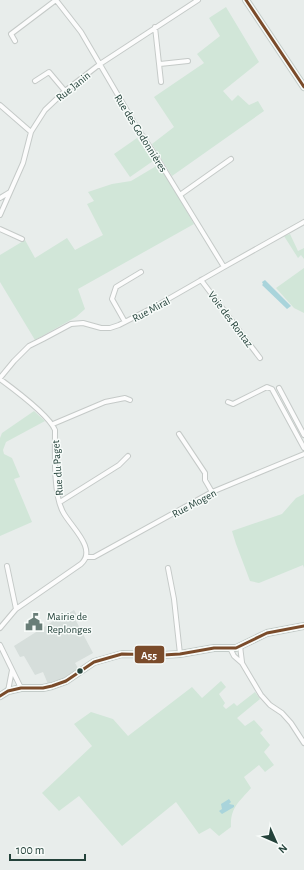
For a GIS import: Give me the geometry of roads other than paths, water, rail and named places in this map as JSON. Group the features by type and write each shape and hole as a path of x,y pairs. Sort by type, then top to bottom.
{"main road":[{"path":"246,0 304,87"}],"street":[{"path":"15,41 11,34 56,0"},
{"name":"Rue des Godonnières","path":"56,0 75,23 136,126 224,267"},
{"name":"Rue Janin","path":"0,215 24,162 31,132 45,110 65,91 100,64 198,0"},
{"path":"155,27 161,82"},
{"path":"160,64 188,61"},
{"path":"35,81 49,72 65,91"},
{"path":"0,105 31,132"},
{"path":"180,195 231,159"},
{"path":"0,198 10,192"},
{"name":"Rue Miral","path":"0,378 29,346 71,324 83,323 101,328 110,328 126,322 304,222"},
{"path":"0,229 22,239"},
{"path":"126,322 112,299 116,286 141,272"},
{"name":"Voie des Rontaz","path":"201,280 260,358"},
{"name":"Rue du Paget","path":"0,378 53,424 55,430 56,486 62,511 82,540 87,551 87,558"},
{"path":"228,402 233,404 267,387 272,389 304,448"},
{"path":"279,388 304,435"},
{"path":"53,424 105,402 125,398 130,400"},
{"path":"179,434 205,473 205,480 212,492"},
{"name":"Rue Mogen","path":"87,558 94,557 212,492 304,454"},
{"path":"60,502 119,465 128,456"},
{"path":"0,628 16,609 82,564 87,558"},
{"path":"7,566 16,609"},
{"path":"168,568 174,600 180,654"},
{"path":"0,696 8,691 21,688 44,688 52,686 66,681 94,662 122,654 163,655 180,654 214,648 230,648 240,646 275,631 304,626"},
{"path":"0,645 21,688"},
{"path":"240,646 242,663"},
{"path":"230,648 234,656 242,663 261,695 291,723 304,743"},
{"path":"8,691 12,669"}],"water":[{"path":"265,280 291,306 287,309 262,285 262,282"},
{"path":"229,799 231,802 229,804 234,805 234,807 222,814 219,811 222,809 221,804"}],"place":[{"name":"Mairie de Replonges","path":"34,622"}]}
